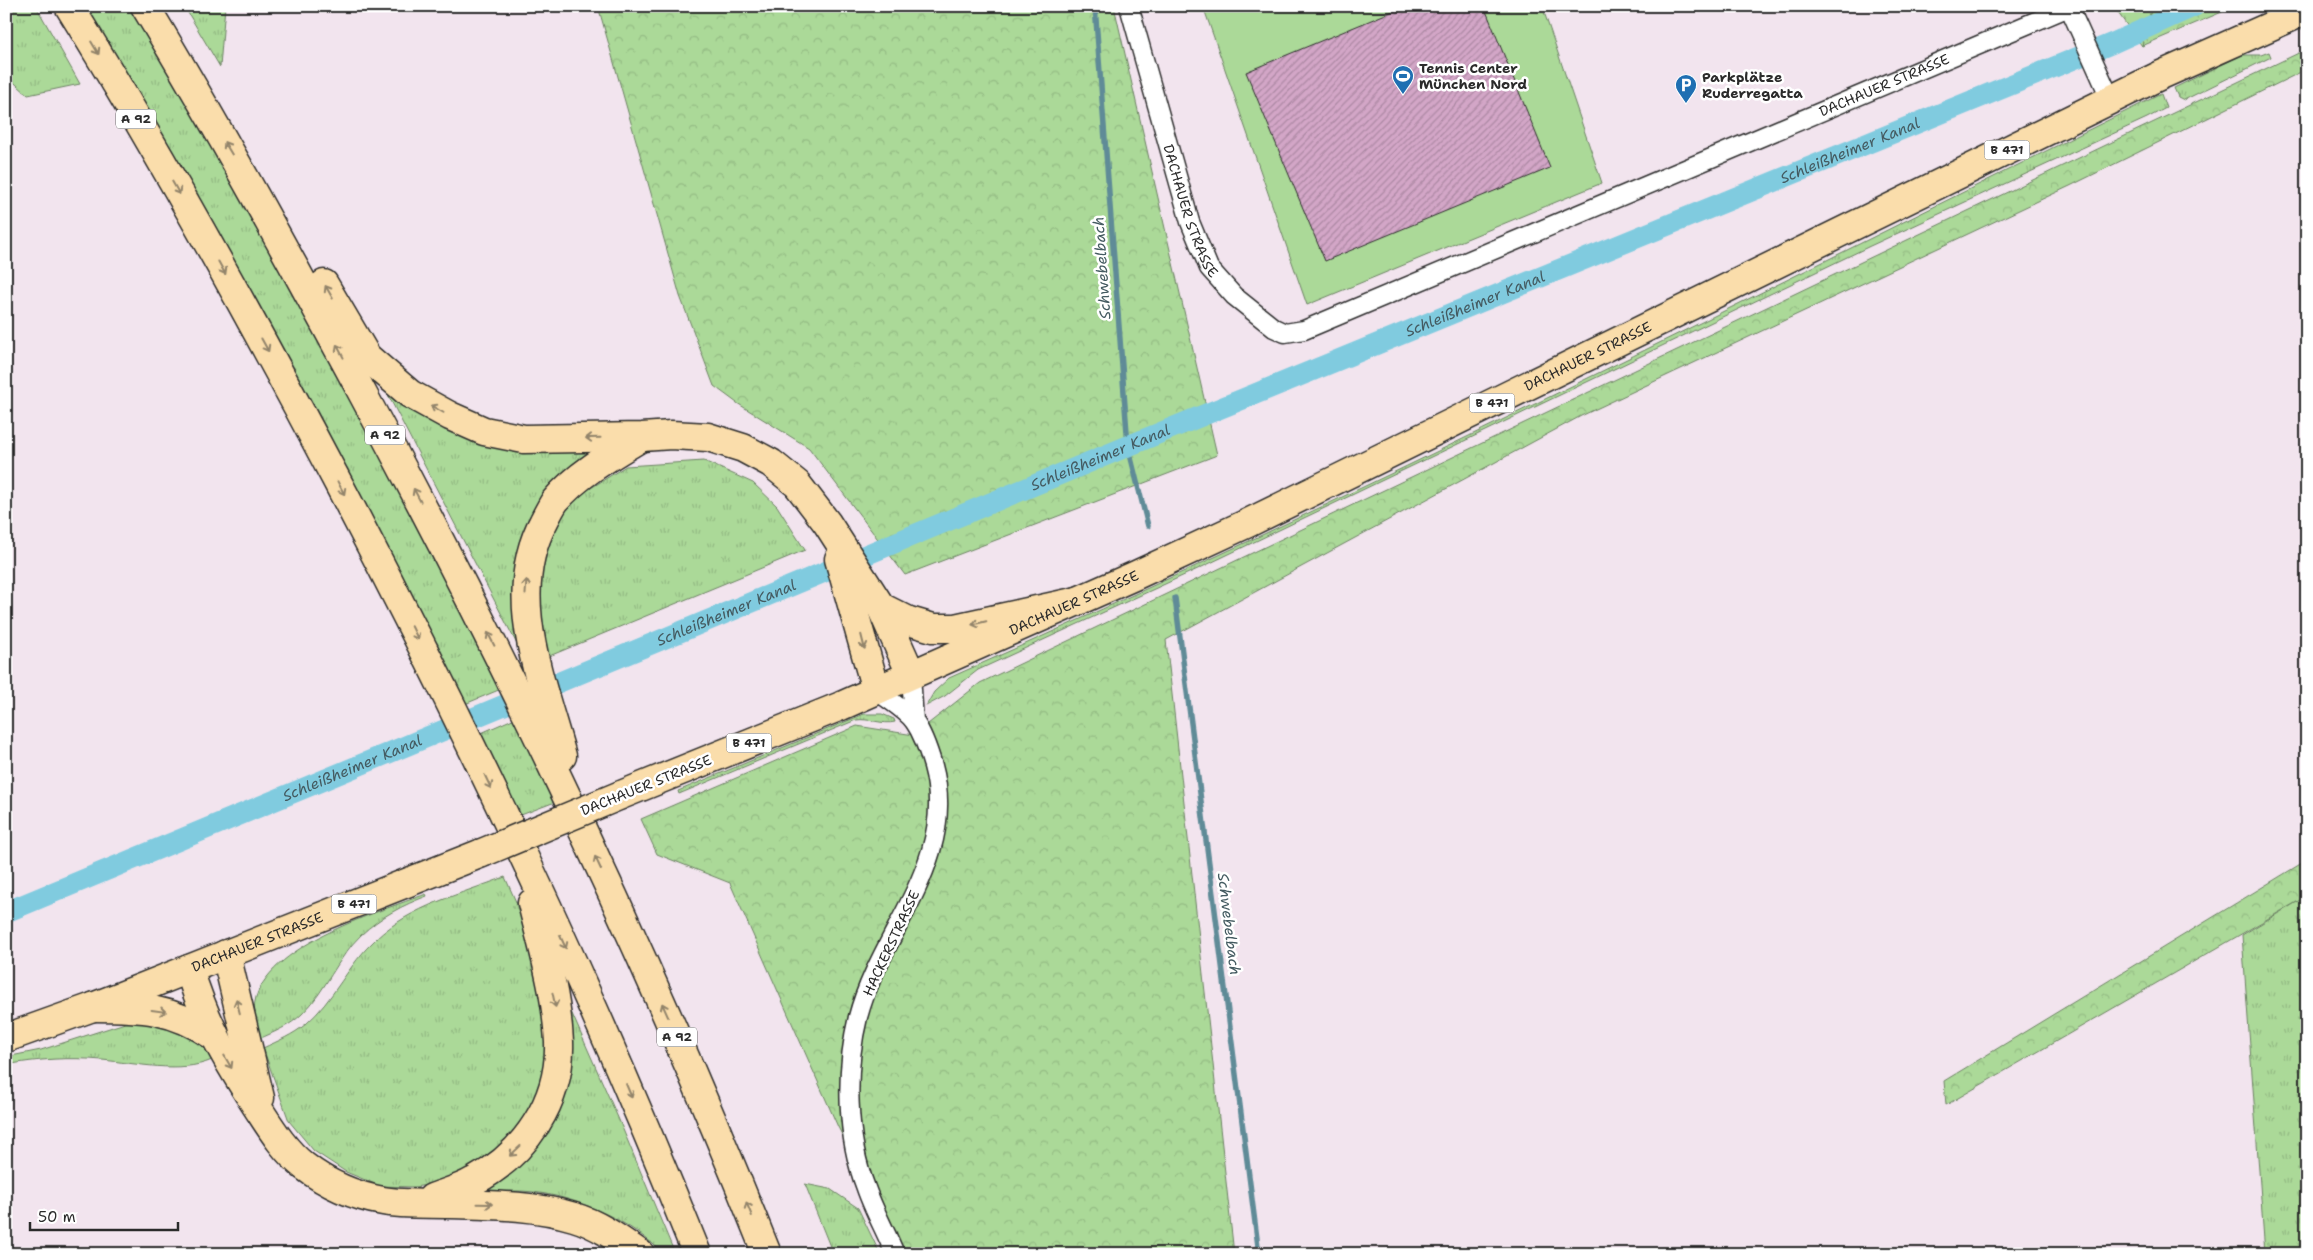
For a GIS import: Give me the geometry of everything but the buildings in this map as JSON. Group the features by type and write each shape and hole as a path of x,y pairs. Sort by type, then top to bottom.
{"main road":[{"name":"A 92","path":"69,6 202,233 271,357 380,562 520,850 619,1068 697,1254"},
{"name":"A 92","path":"145,6 253,190 438,534 513,683 537,706 579,823 679,1040 767,1254"},
{"name":"DACHAUER STRASSE","path":"6,1038 189,969 482,853 876,690 1078,600 1248,523 2161,75 2307,10"},
{"path":"253,190 292,230 367,357 410,394 450,416 484,430 524,438 642,437 671,434 708,437 742,448 771,464 797,484 827,523 911,674"},
{"path":"537,706 539,669 530,634 525,601 528,567 536,535 554,502 578,478 642,437"},
{"path":"866,596 909,621 933,628 955,628 1078,600"},
{"path":"866,596 876,690"},
{"path":"418,1203 473,1182 497,1167 520,1147 538,1123 548,1100 555,1073 559,1044 557,1014 520,850"},
{"path":"226,954 249,1058 267,1121"},
{"path":"189,969 199,1001 214,1036 229,1064 282,1145 303,1165 326,1180 354,1194 383,1201 504,1205 536,1208 560,1213 576,1217 610,1233 640,1254"},
{"path":"93,1006 130,1007 167,1012 192,1021 214,1036"}],"street":[{"name":"DACHAUER STRASSE","path":"1129,6 1190,222 1209,268 1234,296 1274,328 1285,333 1304,330 2068,6 2111,100"},
{"name":"HACKERSTRASSE","path":"895,1254 866,1188 855,1152 850,1116 850,1079 858,1017 871,982 913,899 935,836 940,806 937,780 931,756 914,721 911,674"},
{"name":"HACKERSTRASSE","path":"876,690 914,721"}],"green space":[{"path":"6,6 36,6 80,84 28,95 6,75"},
{"path":"83,6 140,6 418,522 501,689 465,704 360,494 220,239"},
{"path":"184,6 225,6 220,67"},
{"path":"598,6 1114,6 1217,455 905,575 809,448 737,403 714,386 680,296"},
{"name":"Tennis Center München Nord","path":"1203,6 1542,6 1602,183 1307,305"},
{"path":"2113,6 2152,6 2142,46"},
{"path":"2152,6 2236,6 2142,46"},
{"path":"2307,49 2307,69 2070,186 1581,416 1166,640 1234,1254 904,1254 838,1127 730,883 657,854 641,819 857,726 914,735 980,683"},
{"path":"2269,52 2271,57 2184,100 2178,97 2174,88 2242,55 2261,55"},
{"path":"2161,94 2166,108 2147,118 1870,246 1202,567 978,670 945,696 926,706 934,692 949,678 1102,609 1407,466 1709,319"},
{"path":"385,389 444,427 599,446 569,468 556,482 533,512 525,529 519,546 516,565 516,597 520,650"},
{"path":"704,461 753,483 777,506 805,550 547,657 536,601 542,548 570,501 626,466"},
{"path":"864,714 882,714 894,719 895,722 856,720 679,794 678,791"},
{"path":"515,718 555,802 521,815 479,734"},
{"path":"2307,860 2307,896 1946,1105 1944,1081"},
{"path":"505,877 520,911 535,962 550,1059 541,1093 521,1128 501,1151 448,1182 414,1187 380,1186 346,1172 314,1151 289,1121 263,1048 291,1035 306,1024 325,1004 357,959 376,939 390,928 421,909"},
{"path":"426,894 427,896 392,912 361,935 302,1014 287,1025 259,1039 254,1012 256,997 267,978 283,961 305,945 330,932 356,920"},
{"path":"2307,896 2307,1254 2265,1254 2242,935"},
{"path":"569,1007 675,1254 664,1254 651,1242 622,1222 574,1201 557,1196 524,1191 474,1194 526,1156"},
{"path":"148,1020 193,1035 212,1060 199,1064 172,1067 78,1059 30,1061 6,1065 6,1057 41,1050 125,1023"},
{"path":"805,1184 830,1189 858,1208 880,1254 833,1254"}],"waterway":[{"name":"Schwebelbach","path":"1095,6 1128,446 1148,526"},
{"name":"Schleißheimer Kanal","path":"6,912 1128,446 2113,43 2195,6"},
{"name":"Schwebelbach","path":"1175,598 1259,1254"}],"place":[{"name":"Tennis Center München Nord","path":"1403,95"},
{"name":"Parkplätze Ruderregatta","path":"1686,104"}]}
